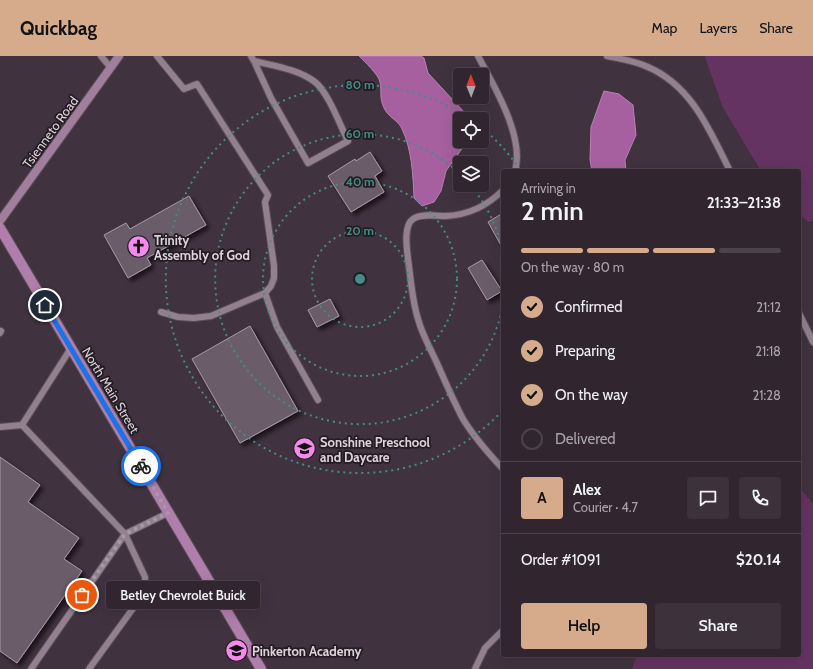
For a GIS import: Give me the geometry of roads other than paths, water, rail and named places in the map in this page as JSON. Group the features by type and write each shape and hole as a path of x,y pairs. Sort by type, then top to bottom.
{"main road":[{"name":"North Main Street","path":"0,228 261,669"}],"street":[{"name":"Tsienneto Road","path":"0,221 119,56"}],"lane":[{"path":"101,56 111,68"},
{"path":"157,56 184,89 197,84 268,195 266,202 274,266 274,278 271,286 265,293 211,316 194,318 178,317 161,312"},
{"path":"478,56 505,109 512,129 517,148 515,169"},
{"path":"607,56 625,59 649,67 669,79 685,94 700,112 729,169"},
{"path":"253,59 302,74 316,83 324,92 348,141 308,163 271,98 253,59"},
{"path":"501,192 494,199 463,213 448,216 422,216 413,218 409,223 406,240 413,301 418,321 464,420 487,452 501,467"},
{"path":"265,293 277,327 318,400"},
{"path":"801,317 813,342"},
{"path":"22,425 71,348"},
{"path":"0,427 22,425"},
{"path":"22,425 125,534 145,577 145,586 142,596 89,669"},
{"path":"31,669 125,534 168,513"},
{"path":"475,669 485,648 501,632"}],"place":[{"name":"Trinity Assembly of God","path":"139,247"},
{"name":"Sonshine Preschool and Daycare","path":"304,449"},
{"name":"Betley Chevrolet Buick","path":"82,595"},
{"name":"Pinkerton Academy","path":"237,651"}]}
